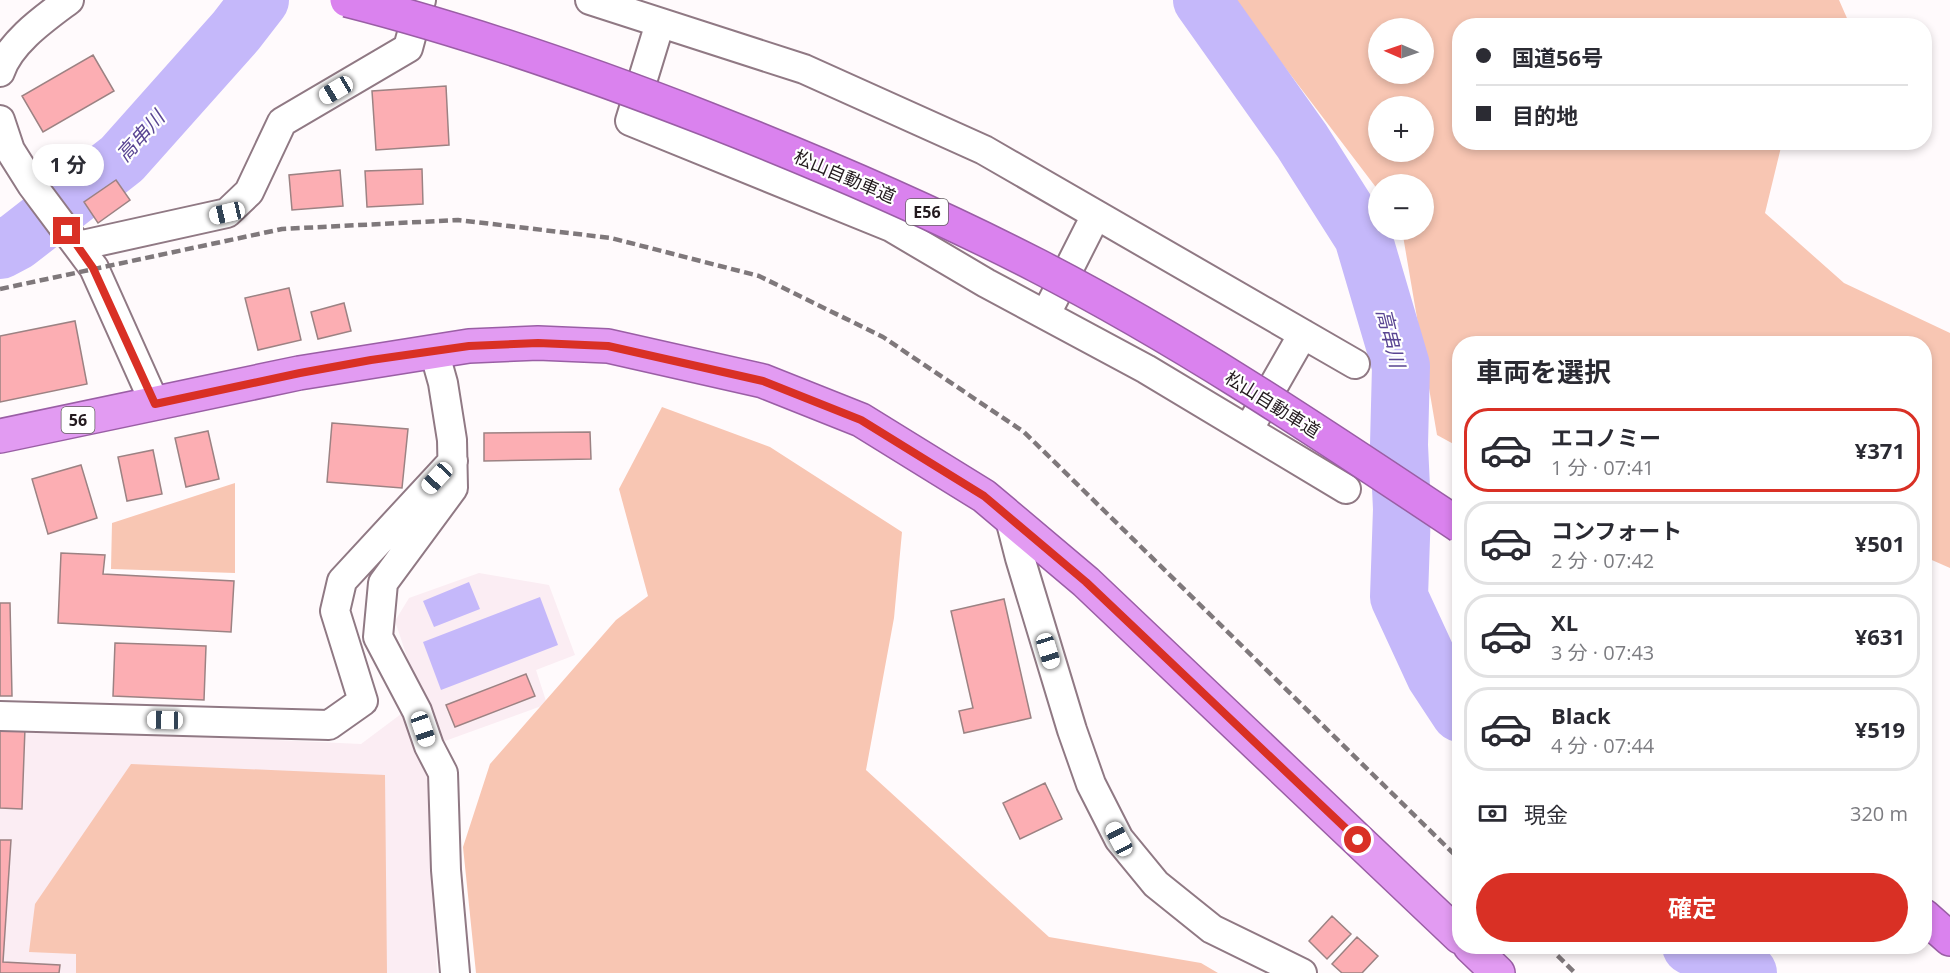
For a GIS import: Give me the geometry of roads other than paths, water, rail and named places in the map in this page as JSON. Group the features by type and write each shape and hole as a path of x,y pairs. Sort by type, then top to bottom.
{"highway":[{"name":"松山自動車道","path":"347,0 508,47 627,88 772,144 922,209 1038,266 1175,343 1305,423 1452,521"},
{"name":"56","path":"0,436 310,371 469,346 538,343 608,346 763,381 861,420 984,496 1086,582 1452,929"},
{"path":"1932,923 1950,939"},
{"path":"1478,954 1498,973"}],"street":[{"path":"0,72 2,64 28,31 69,0"},
{"path":"72,239 227,213 249,192 282,122 408,48 422,0"},
{"path":"590,0 804,69 984,150 1355,364"},
{"path":"660,23 630,121 891,227 986,283 1146,369 1346,489"},
{"path":"0,120 10,150 32,185 93,268 155,404"},
{"path":"1046,314 1096,215"},
{"path":"1248,429 1303,334"},
{"path":"434,351 443,383 452,440 453,488 383,583 378,637 417,711 429,746 443,773 446,870 455,973"},
{"path":"0,716 329,725 363,701 335,611 342,581 453,461"},
{"path":"1010,519 1072,730 1091,784 1119,839 1156,884 1212,929 1302,973"}],"waterway":[{"name":"高串川","path":"0,250 17,241 122,159 236,31 260,0"},
{"name":"高串川","path":"1202,0 1302,141 1363,237 1401,366 1399,445 1402,509 1399,597 1435,675 1452,701"},
{"name":"高串川","path":"1708,954 1748,973"}],"railway":[{"path":"0,289 282,229 458,220 611,238 759,276 883,337 1024,432 1452,852"},
{"path":"1556,954 1575,973"}]}
